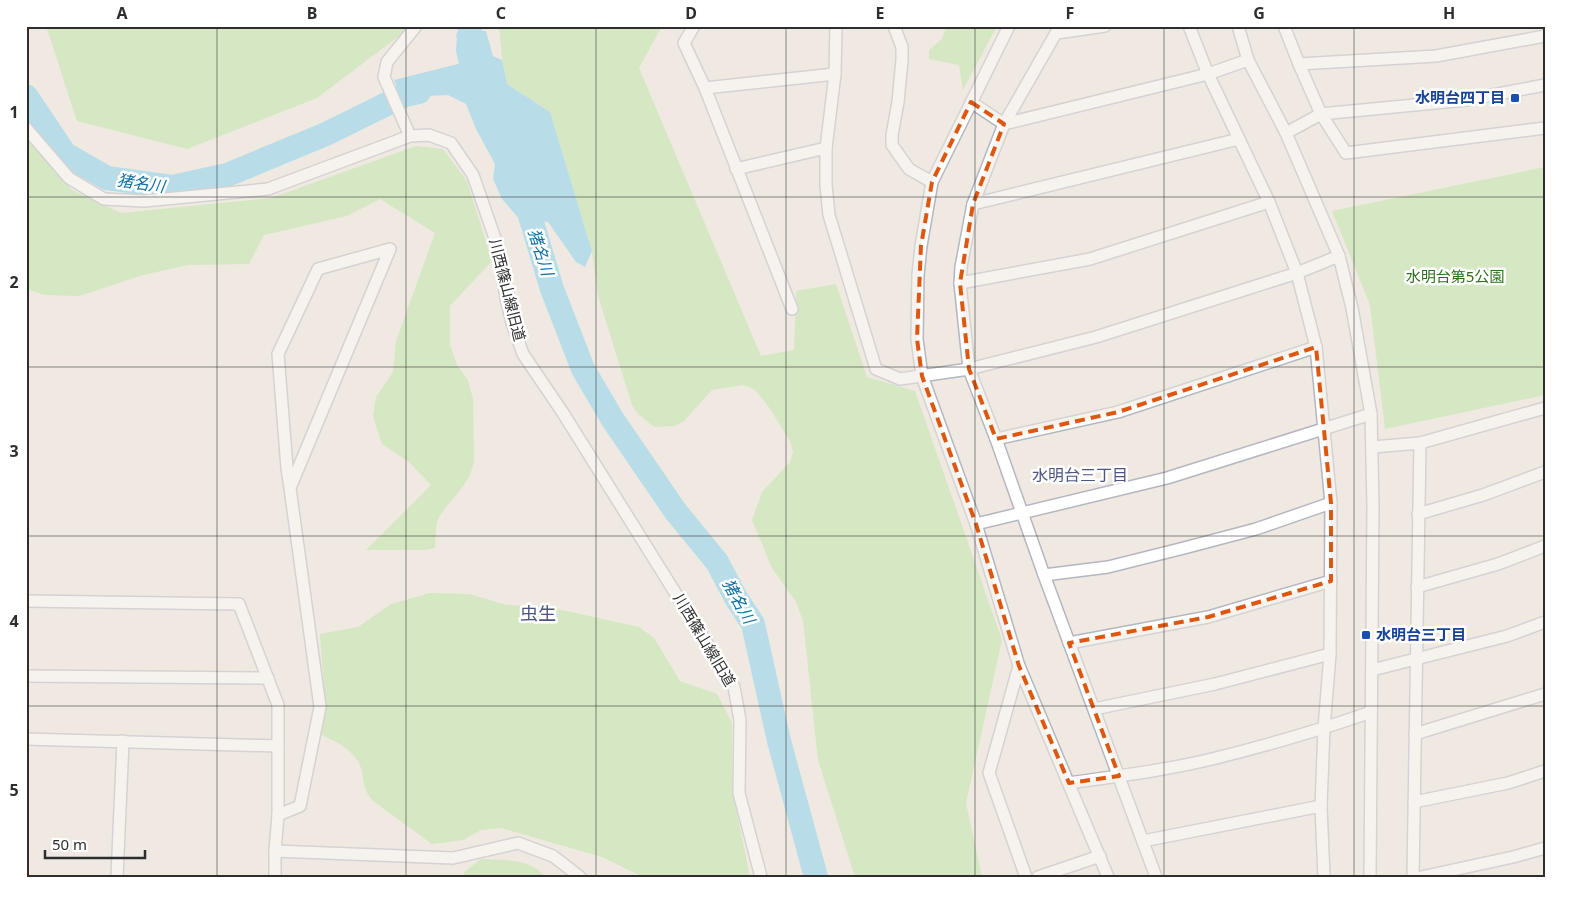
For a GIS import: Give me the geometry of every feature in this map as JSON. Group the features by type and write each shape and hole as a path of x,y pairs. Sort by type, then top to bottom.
{"street":[{"path":"408,130 384,77 387,62 416,26"},
{"path":"694,26 684,43 705,88 792,309"},
{"path":"836,26 835,74 826,148 826,185 829,215 876,369 900,379 969,368 1096,337 1297,273 1339,256"},
{"path":"894,26 902,47 902,60 892,145 909,169 932,182"},
{"path":"1009,26 932,182 918,275 917,340 922,376 976,524 1019,666 1108,877"},
{"path":"1105,26 1058,29 1004,124 973,204 960,283 969,368 1156,877"},
{"path":"1189,26 1208,74 1269,202 1297,273 1316,347 1331,503 1330,654 1324,728 1321,806 1324,877"},
{"path":"1238,26 1248,60 1286,133 1339,256 1352,308 1371,414 1372,670 1370,877"},
{"path":"1284,26 1298,64 1321,114 1346,154 1545,128"},
{"path":"1298,64 1436,56 1545,36"},
{"path":"971,102 1004,124 1208,74 1248,60"},
{"path":"705,88 835,74"},
{"path":"1286,133 1321,114 1466,100 1545,85"},
{"name":"川西篠山線旧道","path":"26,128 69,178 104,199 144,201 268,189 408,130 451,143 473,175 498,247 506,298 512,323 523,354 579,438 734,687 740,720 739,793 761,877"},
{"path":"973,204 1239,139"},
{"path":"736,169 826,148"},
{"path":"960,283 1090,259 1269,202"},
{"path":"278,815 300,806 320,707 287,468 278,354 318,270 390,249 290,488"},
{"path":"996,439 1118,412 1316,347"},
{"path":"1372,447 1420,443 1545,408"},
{"path":"976,524 1167,478 1371,414"},
{"path":"1413,877 1420,443"},
{"path":"1418,514 1484,495 1545,472"},
{"path":"1044,575 1108,567 1184,548 1256,528 1331,503"},
{"path":"1417,587 1498,564 1545,546"},
{"path":"1069,643 1208,617 1331,581"},
{"path":"26,601 239,604 278,705 278,815 275,877"},
{"path":"1372,670 1507,636 1545,622"},
{"path":"1094,709 1215,684 1330,654"},
{"path":"1019,666 989,773 1026,877"},
{"path":"26,676 268,678"},
{"path":"1415,734 1545,694"},
{"path":"1069,783 1119,776 1215,758 1324,728 1371,712"},
{"path":"26,739 278,746"},
{"path":"117,877 123,741"},
{"path":"1414,802 1508,783 1545,771"},
{"path":"1143,841 1321,806"},
{"path":"275,851 453,858 518,843 553,856 580,877"},
{"path":"1421,877 1545,848"},
{"path":"1038,877 1100,856"}],"highlighted area":[{"path":"971,102 1004,124 973,204 960,283 969,369 996,439 1118,412 1316,347 1331,503 1331,581 1208,617 1069,643 1119,776 1069,783 1019,666 976,524 922,376 917,339 921,246 932,182"}],"green space":[{"path":"46,26 408,26 403,33 317,98 187,149 77,121"},
{"path":"499,26 662,26 639,68 761,356 794,350 796,291 836,284 867,377 915,391 1002,640 966,803 982,877 855,877 818,760 803,621 796,602 772,568 752,520 762,492 790,462 793,452 790,441 768,406 755,390 744,385 712,390 684,421 675,426 654,427 638,414 632,405 598,296 592,251 550,112 507,84 502,60"},
{"path":"946,26 997,26 963,90 959,65 929,59 929,50 942,39"},
{"path":"26,137 72,190 121,213 271,198 416,146 443,149 467,181 492,261 450,306 450,345 457,365 468,380 473,399 474,459 465,483 439,517 436,528 435,548 425,550 366,550 431,485 409,462 382,444 373,416 376,397 393,372 396,341 435,233 380,199 347,216 264,235 249,264 188,265 143,275 79,296 45,295 26,289"},
{"name":"水明台第5公園","path":"1545,167 1545,395 1385,429 1370,305 1332,211"},
{"path":"430,593 470,594 506,605 548,607 639,627 654,638 680,681 717,694 732,723 732,788 750,877 643,877 602,857 501,828 481,830 463,840 432,844 372,800 364,785 361,767 356,758 342,746 320,734 325,705 320,634 358,627 391,604"},
{"path":"481,859 524,863 540,871 546,877 463,877 464,872"}],"water":[{"path":"459,30 486,31 493,56 502,60 507,84 550,112 592,251 585,267 576,262 548,222 541,221 528,229 502,199 493,179 495,164 476,129 466,104 448,95 426,96 403,101 394,80 462,63 456,35"}],"waterway":[{"path":"470,26 468,50 471,63"},
{"name":"猪名川","path":"26,96 65,154 107,178 172,187 227,175 326,134 405,95 419,92"},
{"name":"猪名川","path":"524,196 552,289 583,369 613,420 676,512 717,562 736,598 753,624 779,741 816,877"}],"place":[{"name":"水明台四丁目","path":"1515,98"},
{"name":"水明台三丁目","path":"1366,635"}],"district":[{"name":"水明台三丁目","path":"1080,475"},
{"name":"虫生","path":"538,614"}]}
